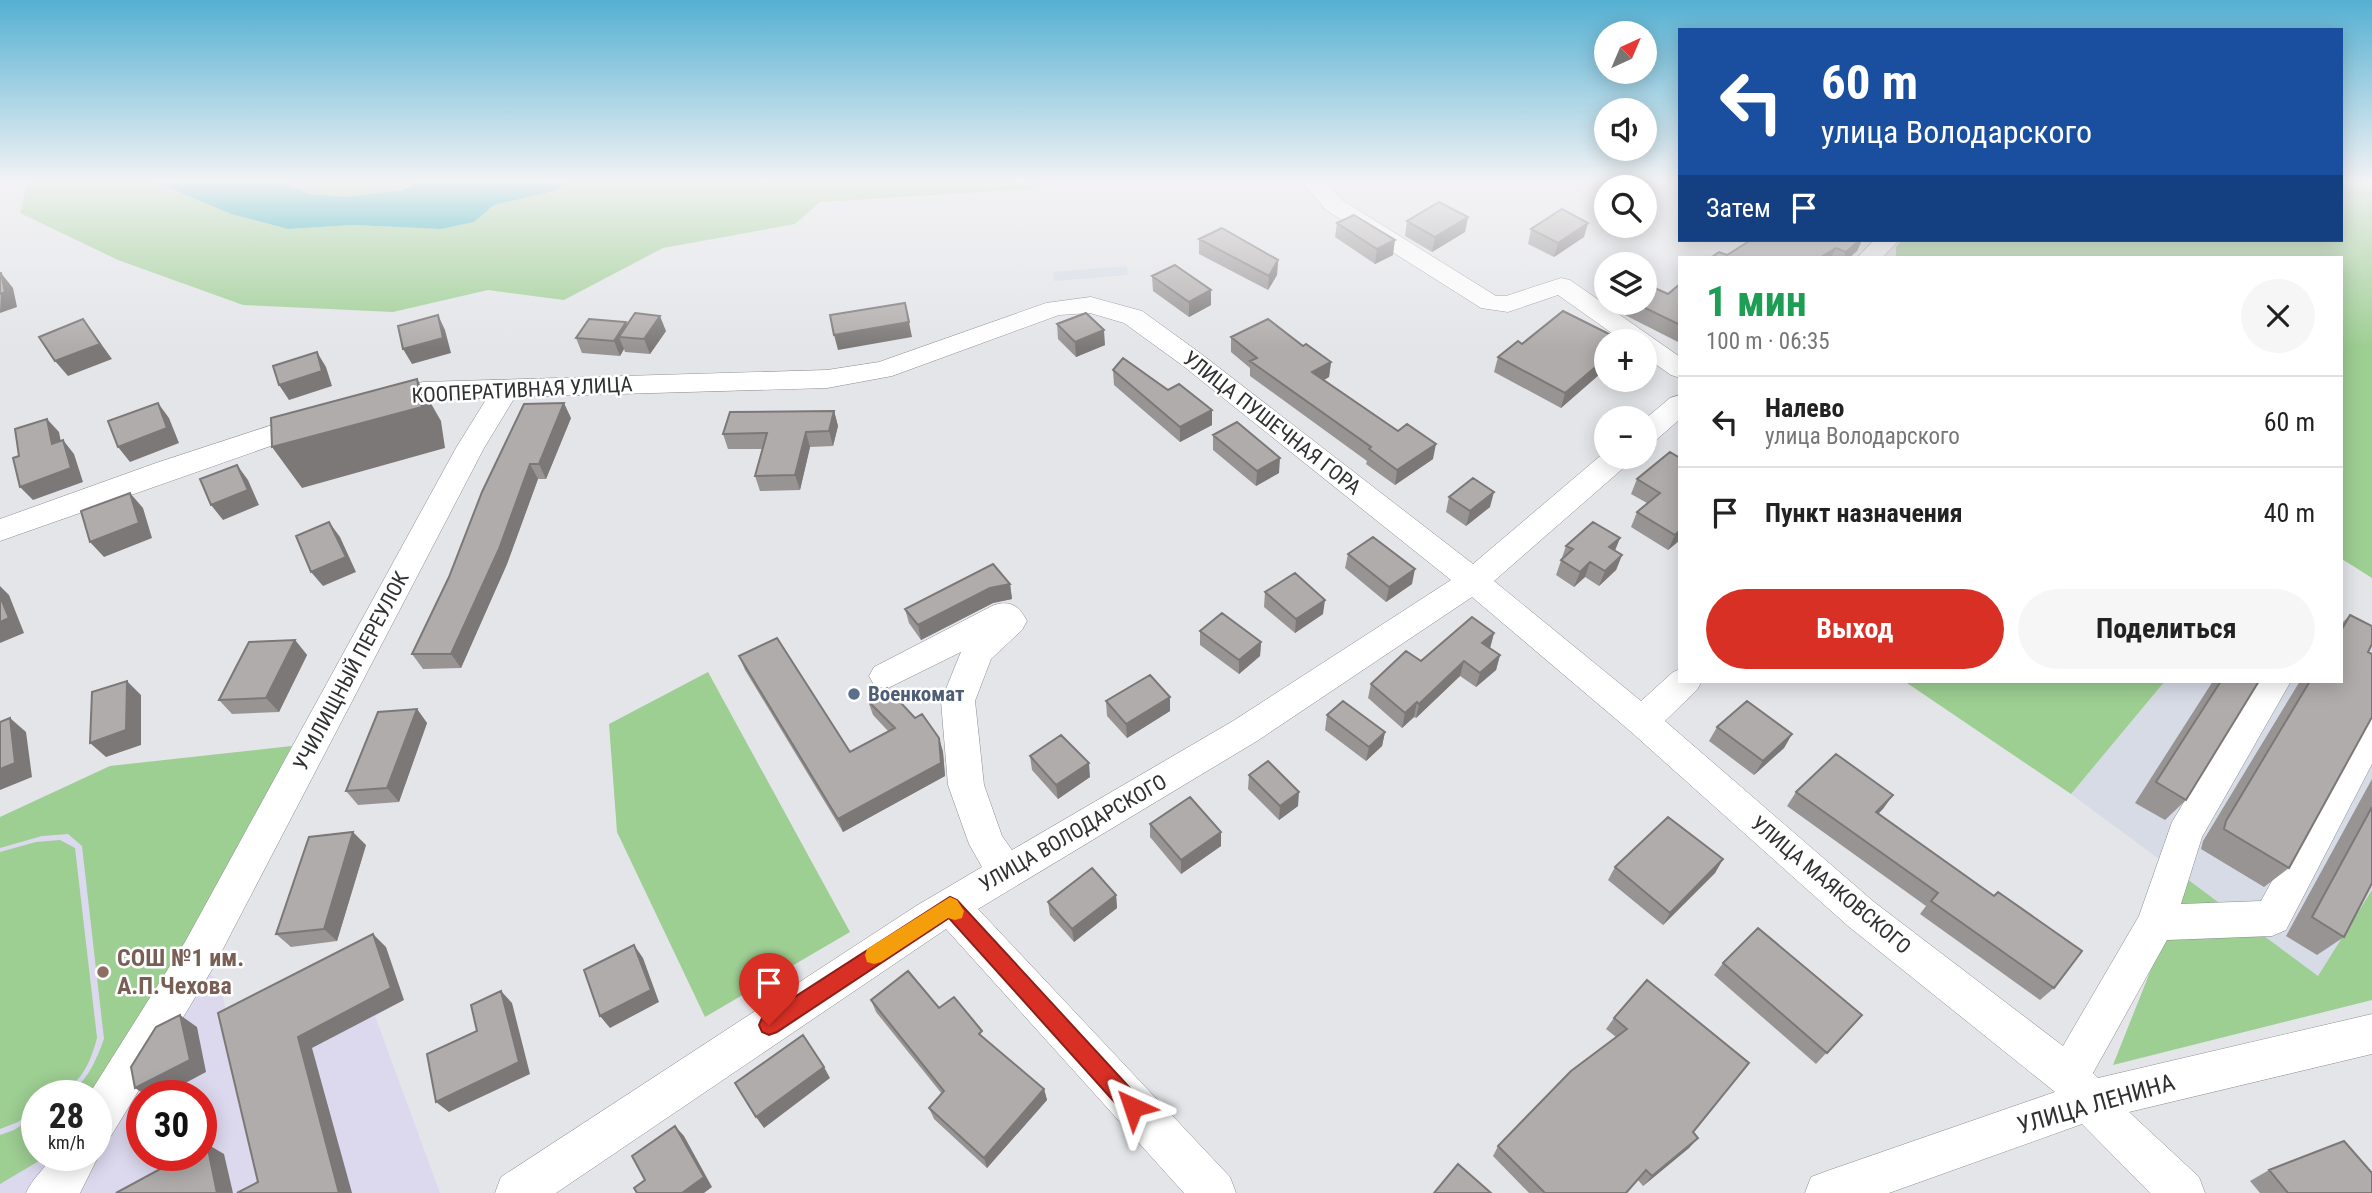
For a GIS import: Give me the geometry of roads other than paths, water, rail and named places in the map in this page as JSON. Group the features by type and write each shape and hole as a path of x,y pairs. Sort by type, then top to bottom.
{"street":[{"path":"1384,237 1490,303 1508,304 1561,285 1623,329"},
{"path":"1871,256 1885,242"},
{"name":"УЛИЦА ПУШЕЧНАЯ ГОРА","path":"1055,309 1091,305 1133,317 1191,359 1472,581"},
{"name":"КООПЕРАТИВНАЯ УЛИЦА","path":"0,530 166,470 350,409 423,391 827,379 883,370 1055,309"},
{"path":"1657,353 1678,368"},
{"name":"УЧИЛИЩНЫЙ ПЕРЕУЛОК","path":"112,1096 199,955 470,448 506,390"},
{"path":"1657,424 1678,406"},
{"name":"УЛИЦА ВОЛОДАРСКОГО","path":"517,1193 950,906 1245,731 1472,581 1604,469"},
{"name":"УЛИЦА МАЯКОВСКОГО","path":"1472,581 1642,721 1861,914 2079,1089 2151,1164 2183,1193"},
{"path":"886,676 1004,614 1011,621 977,652 958,701 966,785 987,844 1006,871"},
{"path":"1642,721 1683,683"},
{"path":"2079,1089 2156,923 2185,833 2273,683"},
{"path":"2156,923 2272,918 2372,731"},
{"path":"950,906 1214,1193"},
{"name":"УЛИЦА ЛЕНИНА","path":"1826,1193 2079,1089 2372,1034"},
{"path":"48,1193 59,1186 68,1171"}],"place":[{"name":"Военкомат","path":"854,694"},
{"name":"СОШ №1 им. А.П.Чехова","path":"103,972"}]}
